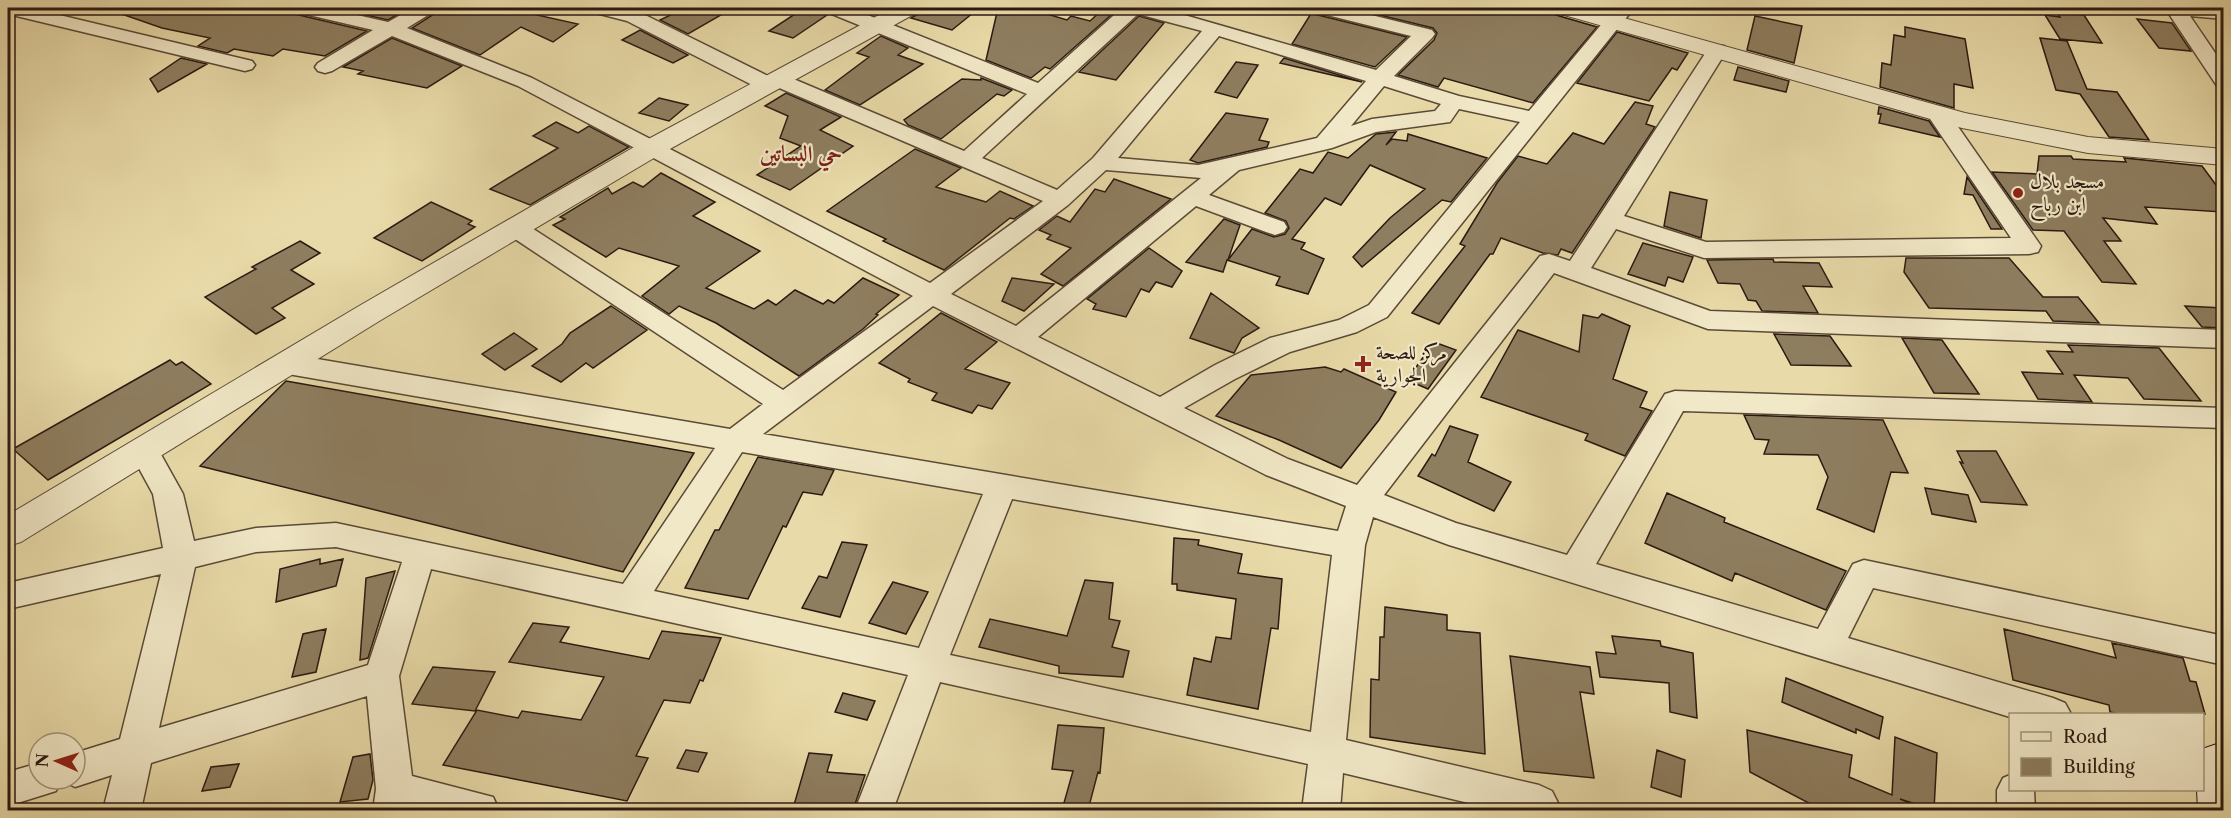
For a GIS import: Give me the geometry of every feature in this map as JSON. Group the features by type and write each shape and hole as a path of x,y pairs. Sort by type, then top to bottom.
{"street":[{"path":"8,8 245,65"},
{"path":"303,8 388,28 432,43 525,82 932,295 1277,466 1449,533 1826,647 2018,709 2046,713"},
{"path":"325,67 388,28 426,8"},
{"path":"599,8 634,17 773,81 1060,200"},
{"path":"834,8 1041,92"},
{"path":"8,532 650,149 908,8"},
{"path":"967,160 1133,8"},
{"path":"1139,8 1215,28 1454,101 1534,119"},
{"path":"1322,8 1425,34 1379,79 1324,143"},
{"path":"1565,8 1619,14 1717,50 1962,120 2088,145 2223,158"},
{"path":"2169,8 2223,13"},
{"path":"2175,8 2223,82"},
{"path":"1161,409 1225,372 1280,345 1348,326 1378,311 1619,14"},
{"path":"630,600 735,440 1060,200 1101,163 1215,28"},
{"path":"1576,272 1717,50"},
{"path":"1101,163 1198,172 1324,143 1372,126 1442,117 1454,101"},
{"path":"1610,219 1704,250 2029,246 1937,113"},
{"path":"1019,338 1233,164"},
{"path":"1193,197 1275,227"},
{"path":"515,228 784,404"},
{"path":"1321,810 1349,544 1363,500 1549,262 1708,320 2223,339"},
{"path":"288,364 1349,544"},
{"path":"1575,571 1675,401 2223,418"},
{"path":"122,810 181,557 168,494 144,450"},
{"path":"874,810 929,665 1002,486"},
{"path":"8,596 256,540 336,535 1327,752 1539,803"},
{"path":"420,554 382,676 394,800 480,810"},
{"path":"1826,647 1864,573 2223,651"},
{"path":"87,767 382,676"},
{"path":"2214,762 2219,810"},
{"path":"8,789 27,784"},
{"path":"2016,791 2016,810"}],"building":[{"path":"114,8 292,8 295,14 367,31 325,56 283,49 273,56 234,49 227,53 198,46 210,38 162,28 113,11"},
{"path":"334,8 409,8 388,20"},
{"path":"437,8 506,8 578,24 553,42 521,27 480,55 412,28 434,14"},
{"path":"685,8 733,8 688,34 660,20"},
{"path":"804,8 823,8 827,15 793,38 769,31"},
{"path":"921,8 979,8 952,30 911,18 918,14"},
{"path":"998,8 1027,8 1067,20 1071,16 1090,21 1104,8 1119,8 1050,69 1045,67 1031,78 986,60"},
{"path":"1350,8 1552,8 1551,11 1556,15 1597,27 1533,103 1444,78 1438,87 1398,75 1434,40 1437,33 1433,28"},
{"path":"1312,12 1407,37 1375,67 1292,44"},
{"path":"2057,12 2084,15 2102,43 2060,39 2045,15 2060,17"},
{"path":"1139,16 1164,23 1116,80 1079,72"},
{"path":"1755,16 1802,26 1794,63 1747,50"},
{"path":"2137,19 2172,23 2191,51 2159,48"},
{"path":"1905,27 1965,39 1973,88 1954,84 1954,108 1880,87 1882,63 1891,65 1894,35 1905,37"},
{"path":"640,30 688,55 673,63 622,40"},
{"path":"1617,32 1688,53 1677,70 1672,68 1649,101 1577,83"},
{"path":"881,36 908,48 898,55 923,64 860,105 825,90 869,57 857,53"},
{"path":"392,38 462,66 427,88 358,74 363,71 343,67"},
{"path":"2040,38 2067,41 2087,89 2117,92 2149,140 2109,137 2080,94 2056,90"},
{"path":"181,58 207,64 158,92 150,79"},
{"path":"1284,58 1362,82 1280,63"},
{"path":"1236,62 1258,65 1237,98 1215,92"},
{"path":"1738,67 1789,81 1786,92 1734,80"},
{"path":"981,78 1012,90 1004,96 997,94 941,139 908,125 904,120 962,79 981,80"},
{"path":"786,93 841,117 820,130 853,146 790,190 757,175 801,146 780,138 788,116 765,106"},
{"path":"659,98 688,105 669,121 639,113"},
{"path":"1635,102 1653,106 1646,124 1655,127 1572,253 1561,249 1558,255 1543,253 1501,238 1493,254 1490,254 1439,324 1412,313 1465,246 1460,244 1497,183 1518,156 1547,164 1573,133 1604,144"},
{"path":"1879,107 1929,121 1940,137 1879,123 1881,114 1878,114"},
{"path":"1226,113 1268,119 1259,140 1269,142 1267,147 1198,163 1190,160"},
{"path":"556,122 578,133 589,126 629,147 530,205 490,189 558,148 533,136"},
{"path":"1396,132 1386,145 1392,139 1407,141 1408,134 1487,158 1451,202 1442,200 1362,267 1353,257 1390,218 1425,189 1370,165 1341,205 1325,198 1292,239 1305,243 1301,249 1324,259 1308,294 1276,285 1280,277 1227,260 1223,272 1186,262 1224,219 1240,225 1228,260 1252,229 1274,237 1285,234 1289,228 1286,221 1265,213 1300,169 1313,173 1328,152 1348,158 1376,134"},
{"path":"915,149 961,168 936,187 986,202 1000,191 1033,206 1014,219 1010,218 944,270 827,211"},
{"path":"2039,156 2071,156 2073,159 2126,162 2124,158 2202,166 2219,189 2223,190 2223,212 2145,207 2157,224 2103,218 2121,241 2104,241 2136,284 2102,282 2064,231 2033,230 1992,172 2037,174"},
{"path":"661,173 715,202 693,216 760,251 706,288 754,309 768,300 776,305 795,290 823,304 828,300 834,303 863,278 899,295 876,314 878,315 863,329 799,376 716,323 679,306 669,314 642,296 679,266 619,248 606,257 553,225 565,219 560,217 608,188 612,194 633,182 643,187"},
{"path":"1967,177 2002,229 1991,229 1973,195 1964,194"},
{"path":"1114,179 1171,199 1063,286 1041,274 1071,248 1047,239 1051,235 1039,230 1057,216 1070,222 1095,189 1105,192"},
{"path":"1670,192 1707,200 1701,238 1664,226"},
{"path":"431,202 472,221 468,224 475,227 422,261 374,238"},
{"path":"300,241 320,253 291,270 314,284 272,308 285,318 256,334 205,297 256,269 252,267"},
{"path":"1643,243 1693,257 1683,282 1668,277 1665,286 1628,274"},
{"path":"1149,248 1182,271 1172,287 1156,282 1149,292 1141,289 1126,317 1093,309 1096,304 1087,299"},
{"path":"1906,258 2009,258 2043,297 2078,297 2099,323 2053,321 2046,311 1929,308 1904,272"},
{"path":"1773,259 1774,262 1819,263 1832,287 1803,286 1818,313 1762,311 1756,301 1748,300 1740,284 1718,283 1707,260"},
{"path":"1012,278 1054,284 1024,311 1002,301"},
{"path":"1211,293 1259,328 1242,338 1234,353 1190,338"},
{"path":"611,306 647,330 593,368 586,363 561,382 532,366 562,344 570,333"},
{"path":"2185,306 2223,308 2223,328 2202,327"},
{"path":"941,313 997,342 965,369 1010,383 992,409 978,405 972,413 932,400 937,393 908,382 910,379 879,363"},
{"path":"1602,314 1630,326 1613,379 1647,392 1640,407 1652,411 1625,456 1585,440 1588,434 1481,397 1518,330 1579,352 1583,315 1598,318"},
{"path":"514,333 537,349 505,370 482,354"},
{"path":"1774,334 1830,336 1851,366 1791,365"},
{"path":"1902,338 1942,340 1979,394 1934,393"},
{"path":"1434,342 1456,350 1428,389 1407,380"},
{"path":"2068,345 2159,348 2201,401 2144,399 2128,378 2074,375 2092,402 2038,399 2022,372 2063,374 2047,351 2073,352"},
{"path":"170,360 176,365 182,362 211,384 48,480 13,449"},
{"path":"1325,367 1341,372 1344,369 1396,392 1379,420 1341,468 1279,440 1216,416 1251,375"},
{"path":"286,381 694,453 623,572 200,466"},
{"path":"1744,415 1883,420 1908,473 1891,472 1874,532 1817,509 1828,477 1818,455 1764,454 1769,440 1755,439"},
{"path":"1450,426 1478,435 1468,462 1511,482 1494,511 1418,476 1432,454 1435,456"},
{"path":"1957,451 1996,451 2027,505 1981,502 1960,462 1963,463"},
{"path":"758,457 834,470 822,495 803,492 786,527 783,526 748,599 685,588 715,530 719,530"},
{"path":"1925,488 1968,495 1976,522 1932,514"},
{"path":"1667,493 1725,518 1724,522 1846,571 1826,610 1735,573 1732,581 1645,543"},
{"path":"1174,538 1199,540 1198,545 1242,554 1238,573 1282,579 1278,629 1271,628 1258,709 1187,695 1194,658 1211,662 1216,637 1231,639 1236,599 1177,590 1177,584 1172,584"},
{"path":"842,542 867,545 840,617 802,608 819,576 827,578"},
{"path":"320,559 320,564 343,559 336,586 276,602 280,569"},
{"path":"395,571 368,658 360,660 366,578"},
{"path":"1085,580 1113,583 1109,619 1120,621 1112,647 1129,651 1123,677 1059,673 1059,666 979,647 990,619 1067,636"},
{"path":"893,582 928,592 906,634 869,623"},
{"path":"1385,607 1447,615 1447,630 1480,633 1485,754 1370,737 1371,679 1379,680 1380,637 1384,637"},
{"path":"533,623 569,627 560,642 649,659 662,631 721,638 703,681 700,680 690,703 664,700 636,756 648,758 627,801 443,765 477,710 518,718 522,711 581,720 604,677 509,662"},
{"path":"326,629 316,672 292,677 303,634"},
{"path":"2004,629 2116,658 2112,643 2183,658 2190,681 2196,682 2205,714 2115,713 2110,712 2109,705 2013,680"},
{"path":"1612,636 1660,641 1661,646 1693,653 1697,718 1670,712 1669,683 1600,677 1596,652 1616,654"},
{"path":"1510,656 1590,667 1594,694 1580,692 1594,778 1524,771"},
{"path":"433,667 495,672 475,711 412,704"},
{"path":"1786,678 1883,717 1879,739 1856,729 1856,733 1782,702"},
{"path":"843,693 875,701 867,720 835,712"},
{"path":"1058,725 1104,728 1100,773 1098,772 1088,810 1062,810 1073,771 1052,769"},
{"path":"1747,730 1852,755 1849,777 1892,795 1895,737 1937,753 1934,810 1900,799 1927,810 1822,810 1750,772"},
{"path":"686,750 707,753 698,772 677,768"},
{"path":"1657,750 1685,760 1681,797 1651,787"},
{"path":"809,753 832,755 827,772 865,775 853,810 794,805"},
{"path":"370,754 373,780 368,799 340,802 353,757"},
{"path":"239,764 230,787 202,791 211,767"}],"place":[{"name":"مسجد بلال ابن رباح","path":"2018,193"},
{"name":"مركز للصحة الجوارية","path":"1363,364"}],"district":[{"name":"حي البساتين","path":"801,153"}]}
